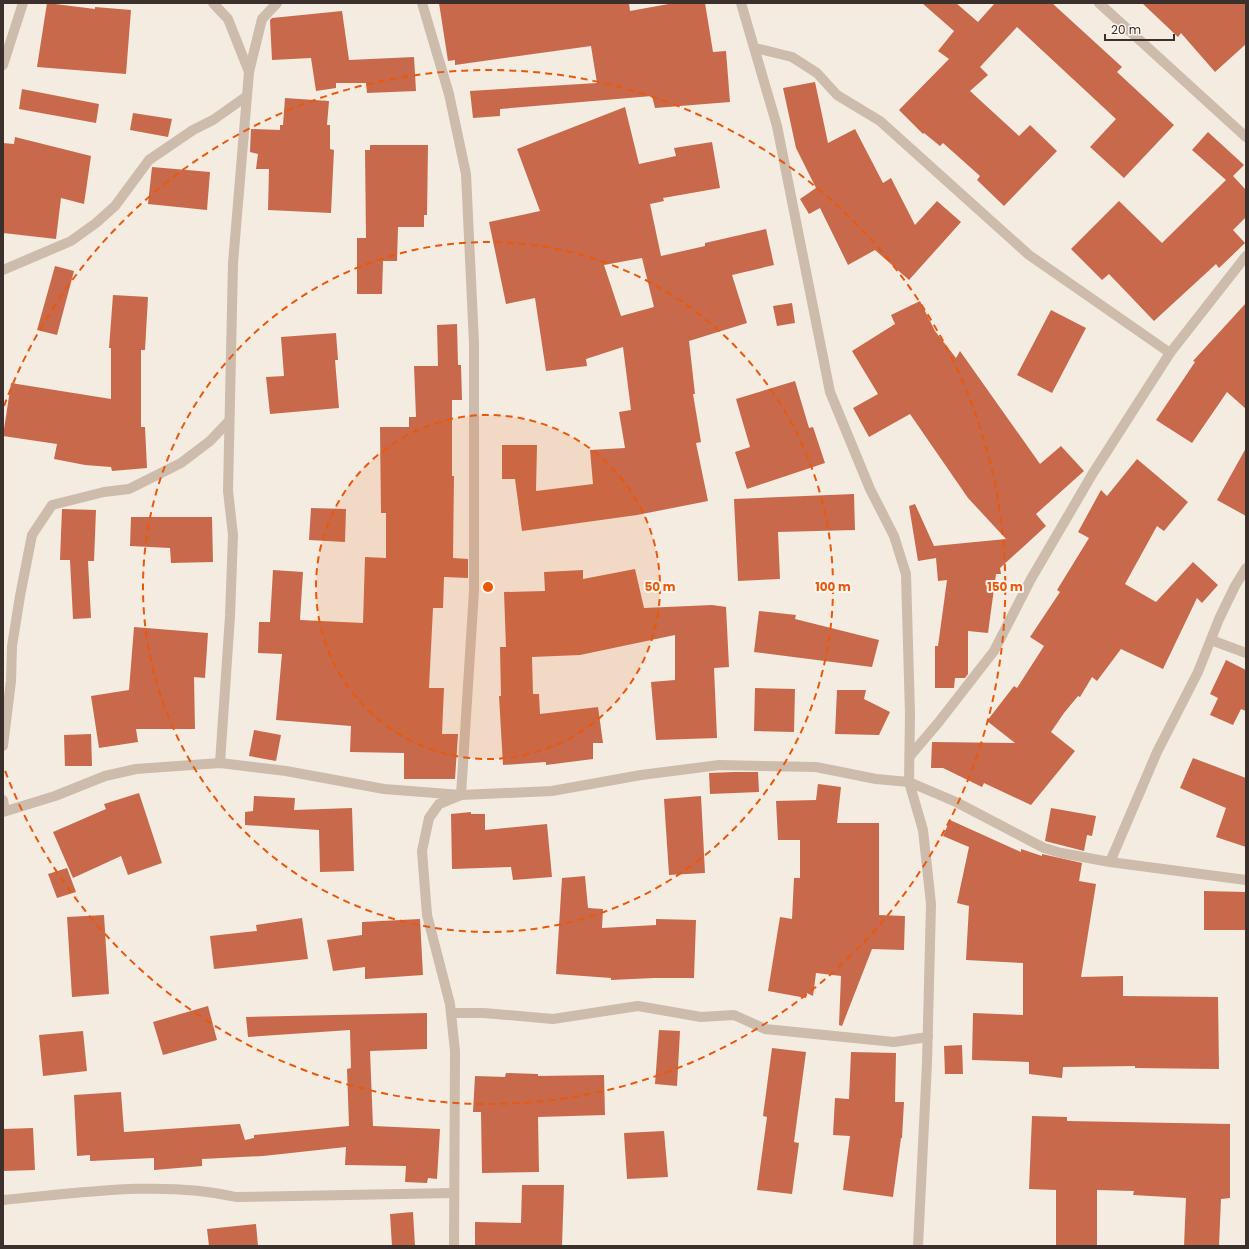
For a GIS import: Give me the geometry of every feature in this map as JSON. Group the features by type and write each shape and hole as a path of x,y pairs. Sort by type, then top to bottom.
{"street":[{"path":"3,64 23,3"},
{"path":"213,3 228,19 249,72"},
{"path":"220,763 230,616 233,535 228,491 233,263 249,72 262,19 277,3"},
{"path":"422,3 448,94 466,174 474,343 474,591 461,795"},
{"path":"742,3 777,126 830,392 870,489 894,536 906,574 910,714 909,782 923,830 931,904 928,1037 918,1246"},
{"path":"1099,3 1246,137"},
{"path":"755,48 792,57 817,73 837,95 880,120 1029,255 1170,353"},
{"path":"3,270 72,241 115,206 149,160 192,130 213,120 247,96"},
{"path":"910,756 938,723 994,651 1031,579 1093,473 1170,353 1246,256"},
{"path":"3,746 11,681 12,646 32,535 52,505 104,492 129,489 181,463 210,441 230,421"},
{"path":"1110,862 1156,752 1198,672 1235,586 1246,568"},
{"path":"1211,640 1246,653"},
{"path":"3,800 4,812 55,796 105,776 136,769 220,763 286,771 384,789 461,795 552,791 641,775 719,765 816,766 876,779 909,782 956,802 1044,848 1110,862 1246,880"},
{"path":"454,1246 454,1052 451,1013 427,915 422,851 429,818 438,804 461,795"},
{"path":"451,1013 484,1013 553,1019 638,1006 701,1017 734,1015 765,1029 894,1042 928,1037"},
{"path":"3,1200 94,1192 177,1188 208,1190 236,1197 453,1193"}],"building":[{"path":"47,3 95,9 95,7 131,10 126,74 37,67"},
{"path":"439,3 629,3 630,11 674,3 705,3 713,52 726,51 730,102 655,108 652,96 500,109 500,116 473,118 470,91 597,83 591,46 455,65 455,60 448,61"},
{"path":"922,3 956,3 978,22 995,3 1052,3 1122,67 1117,72 1174,125 1124,178 1090,147 1116,119 1017,27 980,67 988,75 970,91 1019,136 1030,125 1057,151 1004,206 977,180 980,176 943,143 940,146 924,133 923,134 899,110 949,59 938,51 954,31"},
{"path":"1142,3 1246,3 1246,44 1215,72 1181,33 1178,37"},
{"path":"342,11 349,60 414,57 416,91 367,93 366,83 336,83 336,88 316,91 311,58 272,60 270,20 272,18"},
{"path":"815,82 828,143 855,129 883,183 891,178 915,225 937,201 961,222 909,280 875,250 848,265 820,208 809,214 800,199 816,188 796,148 783,88"},
{"path":"22,89 99,104 96,123 19,109"},
{"path":"285,98 329,101 327,125 330,125 330,149 334,150 331,213 268,210 269,169 256,169 258,154 250,152 251,129 280,130 280,125 283,125"},
{"path":"625,107 639,164 676,156 674,148 712,142 720,188 663,198 664,201 650,204 661,256 705,246 705,243 766,229 774,265 732,275 747,323 689,341 695,394 693,394 701,442 696,443 708,501 637,515 522,531 515,479 502,479 502,445 537,445 536,491 593,484 590,450 625,448 619,412 631,410 623,347 586,359 587,366 546,371 535,298 506,304 489,222 540,211 517,149","holes":["642,258 654,307 621,316 604,265"]},
{"path":"133,113 172,119 168,137 130,130"},
{"path":"1208,132 1244,165 1233,176 1246,190 1246,217 1233,230 1245,243 1219,268 1216,264 1154,321 1109,274 1102,280 1071,249 1119,201 1162,243 1226,180 1192,150"},
{"path":"15,137 91,156 84,204 61,198 56,239 3,233 3,143 14,144"},
{"path":"370,145 428,145 427,215 424,215 424,227 398,227 397,261 383,261 382,294 357,294 357,238 366,238 365,150 370,150"},
{"path":"152,167 210,172 207,210 148,204"},
{"path":"55,266 74,271 57,335 37,330"},
{"path":"113,295 148,297 145,350 141,350 141,427 145,427 147,468 112,471 111,467 85,465 54,459 57,444 3,436 11,383 111,399 111,348 109,348"},
{"path":"920,301 935,331 956,358 960,351 1040,464 1061,446 1084,471 1036,514 1046,526 1000,568 1001,574 996,574 988,633 968,631 968,674 965,678 955,678 954,688 935,688 935,646 938,646 947,580 938,581 936,558 918,561 909,506 915,504 934,546 1006,539 968,498 910,414 869,437 853,408 878,394 852,351 895,324 891,315"},
{"path":"792,303 795,323 777,326 773,306"},
{"path":"1246,303 1246,409 1227,392 1192,443 1156,420 1195,362 1193,361"},
{"path":"1051,310 1086,328 1052,393 1017,375"},
{"path":"457,324 458,365 461,365 462,400 452,400 452,476 454,476 453,558 468,559 468,578 444,577 443,608 433,608 429,688 444,688 442,734 458,734 455,779 404,779 404,753 350,752 351,726 276,720 282,654 258,653 259,622 270,622 273,570 303,572 300,620 363,623 365,557 386,558 386,513 381,513 380,427 409,427 409,417 416,417 414,366 438,366 437,325"},
{"path":"336,333 338,360 335,360 339,408 270,414 266,377 284,376 281,337"},
{"path":"795,381 809,428 813,427 825,463 747,489 735,452 750,447 736,399"},
{"path":"1246,448 1246,516 1217,500"},
{"path":"1137,459 1188,502 1164,531 1157,526 1125,584 1156,602 1193,562 1218,585 1202,603 1197,598 1163,669 1121,649 1097,681 1092,677 1080,697 1078,696 1051,732 1075,751 1031,805 984,783 982,787 943,768 931,768 932,742 1015,743 987,721 1014,686 1017,688 1044,646 1030,637 1060,592 1057,590 1089,538 1078,532 1101,490 1107,496"},
{"path":"854,494 855,530 778,532 780,579 738,581 734,499"},
{"path":"311,508 346,509 345,542 309,540"},
{"path":"62,509 96,510 94,561 88,561 91,618 73,619 70,560 60,560"},
{"path":"131,517 212,517 213,562 171,563 170,548 130,546"},
{"path":"635,569 644,608 712,605 726,607 729,667 714,668 717,738 656,740 651,682 675,680 675,635 580,655 532,657 533,694 539,694 540,714 598,707 603,743 593,743 593,759 546,765 546,762 503,765 499,696 501,696 500,647 506,647 504,592 545,591 544,572 583,570 583,579"},
{"path":"759,611 796,615 795,619 879,640 872,667 754,652"},
{"path":"134,627 208,633 205,678 194,677 195,729 136,729 138,742 99,748 91,696 129,690"},
{"path":"1226,660 1246,670 1246,711 1241,709 1233,725 1210,715 1218,698 1210,694"},
{"path":"755,688 795,689 794,732 754,731"},
{"path":"837,690 866,690 864,699 890,712 879,735 835,734"},
{"path":"254,730 281,735 276,761 249,756"},
{"path":"91,734 92,766 65,766 64,735"},
{"path":"1193,758 1246,778 1246,847 1216,837 1226,808 1180,788"},
{"path":"758,772 759,792 710,794 709,773"},
{"path":"818,784 841,787 837,823 879,823 879,915 905,916 904,950 872,949 842,1026 839,1025 841,976 816,973 813,996 807,993 806,998 768,991 780,917 792,919 794,878 800,878 800,840 778,840 776,801 816,800"},
{"path":"139,793 162,863 128,875 121,856 73,878 53,832 106,809 104,804"},
{"path":"254,796 295,798 294,810 352,808 354,871 320,872 319,830 245,825 245,812 253,811"},
{"path":"701,796 705,873 669,875 664,799"},
{"path":"1051,808 1096,816 1092,836 1087,835 1084,851 1045,841"},
{"path":"471,812 471,814 485,814 485,830 547,824 552,877 513,880 511,867 452,869 451,814"},
{"path":"950,820 1021,852 1021,849 1042,856 1042,854 1082,863 1079,881 1096,884 1081,977 1123,976 1123,996 1218,997 1219,1069 1135,1068 1135,1066 1063,1067 1062,1078 1029,1074 1029,1062 972,1060 973,1013 1023,1015 1023,963 966,960 969,906 957,903 969,847 943,836"},
{"path":"67,868 76,892 57,898 48,874"},
{"path":"585,876 588,908 603,909 602,928 656,925 656,919 696,920 694,978 611,980 611,978 556,974 562,878"},
{"path":"1204,891 1246,892 1246,930 1204,930"},
{"path":"104,915 109,994 72,997 67,917"},
{"path":"302,918 308,959 214,969 210,936 257,931 256,925"},
{"path":"420,919 423,975 365,979 365,967 333,971 327,940 362,935 362,922"},
{"path":"208,1006 217,1040 163,1055 153,1022"},
{"path":"427,1013 427,1049 370,1051 373,1126 440,1129 437,1179 428,1178 427,1183 405,1182 406,1166 345,1165 346,1147 263,1156 202,1159 202,1166 154,1170 154,1158 90,1161 90,1155 77,1156 74,1095 121,1092 124,1132 240,1124 245,1140 254,1138 254,1135 349,1126 347,1069 351,1068 350,1030 248,1037 246,1017"},
{"path":"659,1030 680,1031 677,1086 655,1084"},
{"path":"83,1031 87,1071 43,1076 39,1035"},
{"path":"962,1045 963,1074 945,1074 944,1046"},
{"path":"772,1048 806,1052 794,1142 799,1143 792,1194 757,1190 767,1117 763,1116"},
{"path":"851,1052 896,1053 895,1102 904,1102 902,1138 893,1197 843,1190 850,1136 833,1135 835,1098 849,1099"},
{"path":"506,1073 538,1074 538,1076 604,1075 605,1115 538,1117 539,1172 482,1173 481,1112 473,1112 475,1076 505,1077"},
{"path":"1032,1116 1067,1117 1067,1121 1230,1124 1230,1198 1221,1199 1219,1246 1184,1246 1186,1198 1133,1195 1134,1191 1097,1190 1097,1246 1056,1246 1056,1190 1029,1189"},
{"path":"33,1128 35,1170 3,1171 3,1129"},
{"path":"664,1131 668,1177 627,1179 624,1133"},
{"path":"522,1185 564,1185 562,1246 475,1246 475,1222 521,1223"},
{"path":"413,1212 415,1246 392,1246 390,1214"},
{"path":"256,1224 258,1246 209,1246 207,1229"}]}
